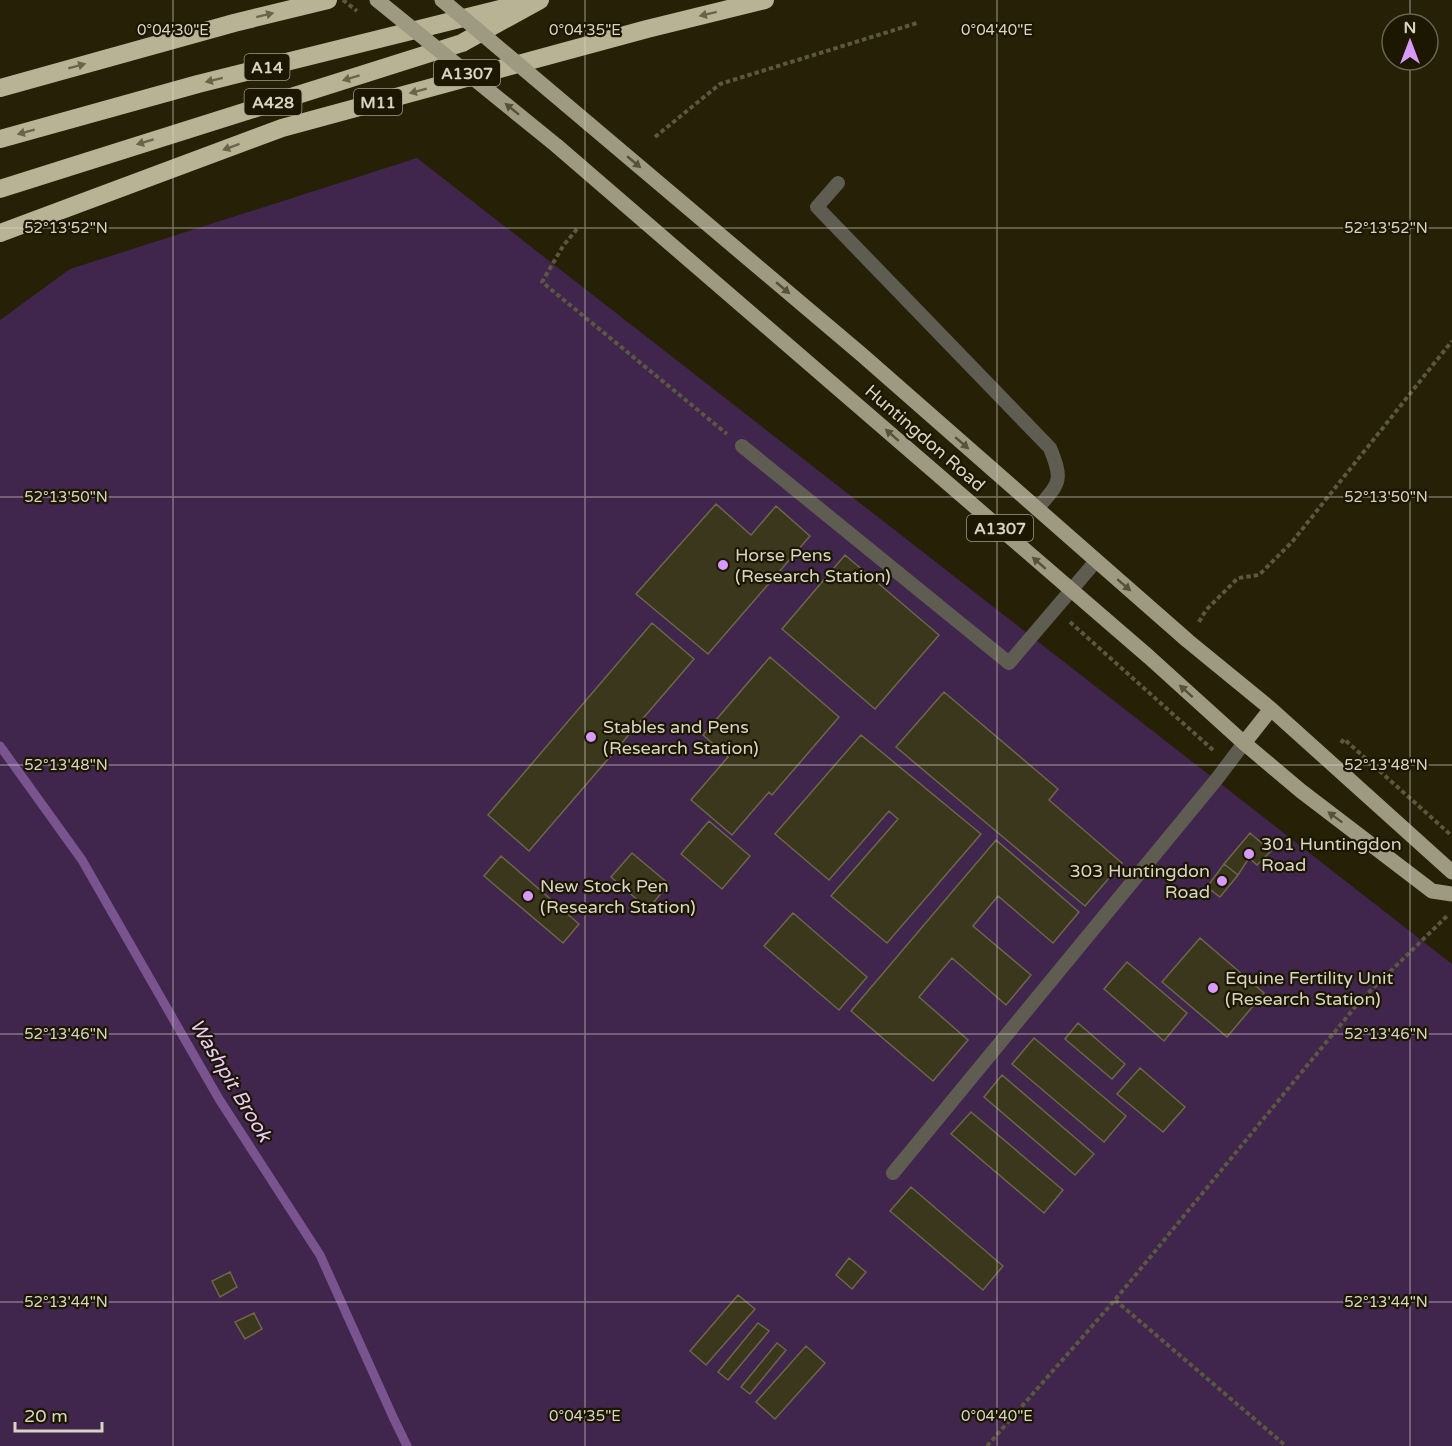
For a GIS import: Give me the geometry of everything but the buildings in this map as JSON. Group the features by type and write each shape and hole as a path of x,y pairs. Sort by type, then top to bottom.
{"highway":[{"path":"0,88 234,23 328,0"},
{"name":"A14","path":"0,139 198,84 538,0"},
{"name":"A428","path":"0,189 462,43 538,0"},
{"name":"M11","path":"0,233 282,128 647,29 765,0"}],"main road":[{"name":"Huntingdon Road","path":"377,0 557,146 1301,791 1432,891 1452,894"},
{"name":"Huntingdon Road","path":"442,0 861,354 1188,641 1270,709 1452,872"},
{"path":"1244,743 1270,709"}],"lane":[{"path":"838,183 817,207 1050,448 1058,468 1058,484 1037,509"},
{"path":"742,446 1009,663 1096,561"},
{"path":"892,1173 1244,743"}],"path":[{"path":"656,137 720,84 917,23"},
{"path":"577,229 563,246 542,282 742,446"},
{"path":"1188,641 1206,610 1238,578 1259,575 1293,542 1452,341"},
{"path":"1055,609 1228,764"},
{"path":"1344,740 1452,836"},
{"path":"987,1446 1115,1300 1360,1001 1452,911"},
{"path":"1115,1300 1286,1446"}],"shaded area":[{"path":"417,158 1452,964 1452,1446 0,1446 0,320 70,269"}],"waterway":[{"name":"Washpit Brook","path":"0,746 82,860 219,1099 320,1255 407,1446"}],"place":[{"name":"Horse Pens (Research Station)","path":"723,565"},
{"name":"Stables and Pens (Research Station)","path":"591,737"},
{"name":"301 Huntingdon Road","path":"1249,854"},
{"name":"303 Huntingdon Road","path":"1222,881"},
{"name":"New Stock Pen (Research Station)","path":"528,896"},
{"name":"Equine Fertility Unit (Research Station)","path":"1213,988"}]}
